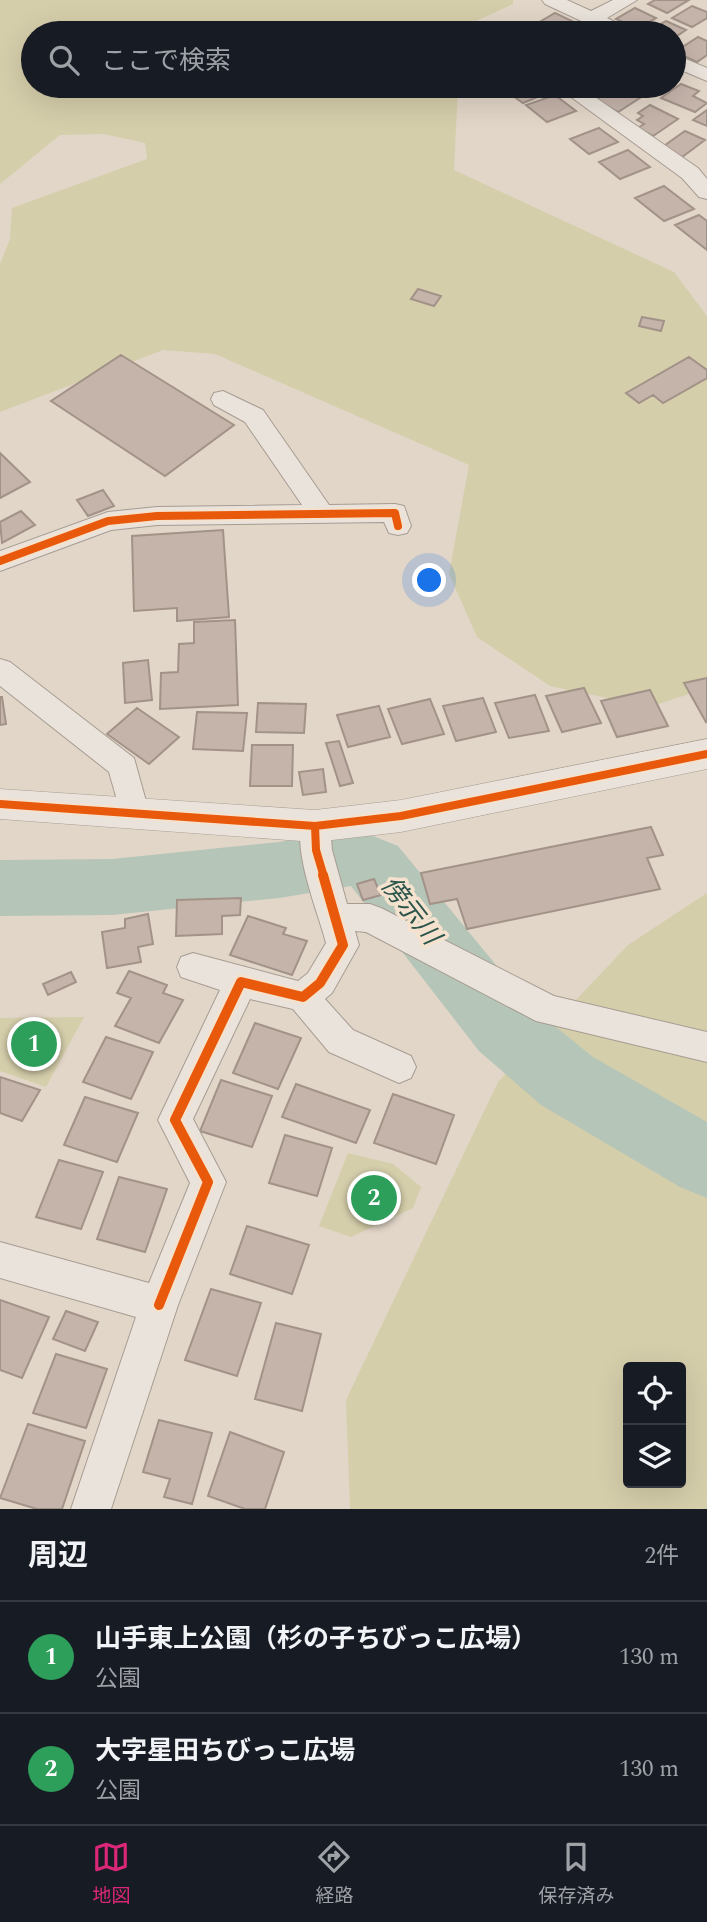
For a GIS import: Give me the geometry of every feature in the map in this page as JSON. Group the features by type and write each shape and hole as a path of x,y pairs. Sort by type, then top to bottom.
{"street":[{"path":"552,0 584,21"},
{"path":"587,21 627,0"},
{"path":"686,65 707,75"},
{"path":"586,98 698,166 707,192"},
{"path":"223,399 254,416 322,514"},
{"path":"0,561 108,521 158,516 395,513 398,526"},
{"path":"0,670 123,766 134,812"},
{"path":"0,804 134,812 316,838 401,816 707,754"},
{"path":"303,996 320,983 343,945 316,838"},
{"path":"333,904 370,918 548,1010 707,1047"},
{"path":"193,967 241,982 303,996 341,1041 399,1067"},
{"path":"92,1509 159,1305 208,1182 175,1120 241,982"},
{"path":"0,1260 159,1305"}],"shaded area":[{"path":"0,0 513,0 513,4 476,21 21,21 21,98 457,98 454,170 674,272 707,316 707,688 650,707 550,686 477,637 449,574 469,465 215,354 163,350 0,412 0,264 10,239 12,208 147,159 145,143 104,134 60,135 0,184"},
{"path":"707,893 707,1509 350,1509 346,1400 498,1082 628,945"},
{"path":"84,1017 46,1087 0,1071 0,1018"},
{"path":"348,1153 393,1164 421,1187 413,1208 351,1237 319,1226"}],"building":[{"path":"655,0 689,0 667,13 648,4"},
{"path":"692,6 707,12 707,18 692,27 686,24 686,21 672,18"},
{"path":"635,8 656,18 651,21 616,19"},
{"path":"555,13 572,21 541,21"},
{"path":"698,37 707,41 707,55 697,62 686,57 686,45"},
{"path":"686,86 699,91 693,96 707,103 695,112 661,98 686,98"},
{"path":"516,98 535,98 523,103"},
{"path":"546,98 559,98 576,111 547,122 526,105"},
{"path":"598,98 640,98 618,112 595,100"},
{"path":"650,105 678,119 653,136 638,128 644,124 637,120 643,116 638,113"},
{"path":"707,110 707,126 693,120"},
{"path":"599,128 618,142 589,154 570,139"},
{"path":"685,131 705,140 682,157 661,148"},
{"path":"628,150 650,167 620,179 599,162"},
{"path":"664,186 694,209 664,221 635,198"},
{"path":"699,215 707,221 707,250 675,225"},
{"path":"418,289 441,296 434,306 411,299"},
{"path":"642,317 664,321 661,331 639,326"},
{"path":"121,355 234,425 165,476 51,401"},
{"path":"689,357 707,370 707,378 663,403 653,395 639,403 626,393"},
{"path":"0,453 30,482 0,498"},
{"path":"103,490 114,506 88,516 77,500"},
{"path":"21,511 35,525 2,543 0,522"},
{"path":"223,530 229,617 177,621 177,608 134,611 132,536"},
{"path":"235,620 238,705 160,709 161,673 178,672 179,644 194,643 194,622"},
{"path":"148,660 152,700 125,703 123,663"},
{"path":"707,678 707,721 706,722 684,683"},
{"path":"584,688 601,723 562,732 546,696"},
{"path":"650,690 668,726 617,737 601,701"},
{"path":"535,695 549,731 509,738 495,703"},
{"path":"0,697 6,724 0,725"},
{"path":"483,698 496,732 456,741 443,706"},
{"path":"430,699 444,734 402,744 388,709"},
{"path":"258,703 306,704 304,733 256,732"},
{"path":"379,706 390,737 348,747 337,715"},
{"path":"137,708 179,737 149,764 107,734"},
{"path":"197,712 247,713 243,751 193,749"},
{"path":"339,741 353,783 340,786 326,743"},
{"path":"252,745 293,745 292,786 250,786"},
{"path":"323,769 326,792 303,795 299,772"},
{"path":"651,827 663,855 647,858 660,889 467,929 457,899 430,904 421,873"},
{"path":"374,879 381,895 363,900 357,884"},
{"path":"241,898 240,915 222,916 222,934 176,936 177,900"},
{"path":"148,914 153,944 138,947 141,962 107,968 102,932 125,928 125,919"},
{"path":"248,916 286,928 283,934 307,941 292,975 230,955"},
{"path":"129,971 167,985 163,993 183,1000 159,1043 115,1026 131,998 117,993"},
{"path":"71,972 76,982 48,995 43,984"},
{"path":"255,1023 301,1038 278,1089 233,1073"},
{"path":"106,1037 153,1052 131,1099 83,1082"},
{"path":"0,1077 40,1090 22,1121 0,1113"},
{"path":"221,1080 272,1096 252,1147 200,1131"},
{"path":"296,1084 370,1110 356,1143 282,1117"},
{"path":"393,1094 454,1115 436,1164 374,1143"},
{"path":"85,1097 138,1113 117,1162 64,1145"},
{"path":"285,1135 332,1148 317,1196 269,1183"},
{"path":"59,1160 103,1172 81,1229 36,1217"},
{"path":"119,1177 167,1189 145,1252 97,1239"},
{"path":"247,1226 309,1245 292,1294 230,1274"},
{"path":"211,1289 261,1303 237,1376 185,1360"},
{"path":"0,1300 49,1317 22,1378 0,1370"},
{"path":"66,1311 98,1322 85,1351 53,1339"},
{"path":"276,1323 321,1334 302,1411 255,1399"},
{"path":"56,1354 107,1369 86,1428 33,1413"},
{"path":"159,1420 212,1433 192,1504 164,1497 170,1479 143,1472"},
{"path":"28,1424 85,1441 62,1509 37,1509 0,1498"},
{"path":"230,1432 284,1452 265,1509 245,1509 208,1496"}],"waterway":[{"name":"傍示川","path":"0,888 112,887 279,870 356,857 375,866 504,1028 567,1081 707,1162"}],"cycle path":[{"path":"0,561 108,521 157,516 395,513 398,526"},
{"path":"0,804 315,826 401,816 707,754"},
{"path":"159,1305 208,1182 175,1120 241,982 303,997 320,983 343,945 316,850 315,826"}],"place":[{"name":"山手東上公園（杉の子ちびっこ広場）","path":"34,1044"},
{"name":"大字星田ちびっこ広場","path":"374,1198"}]}
